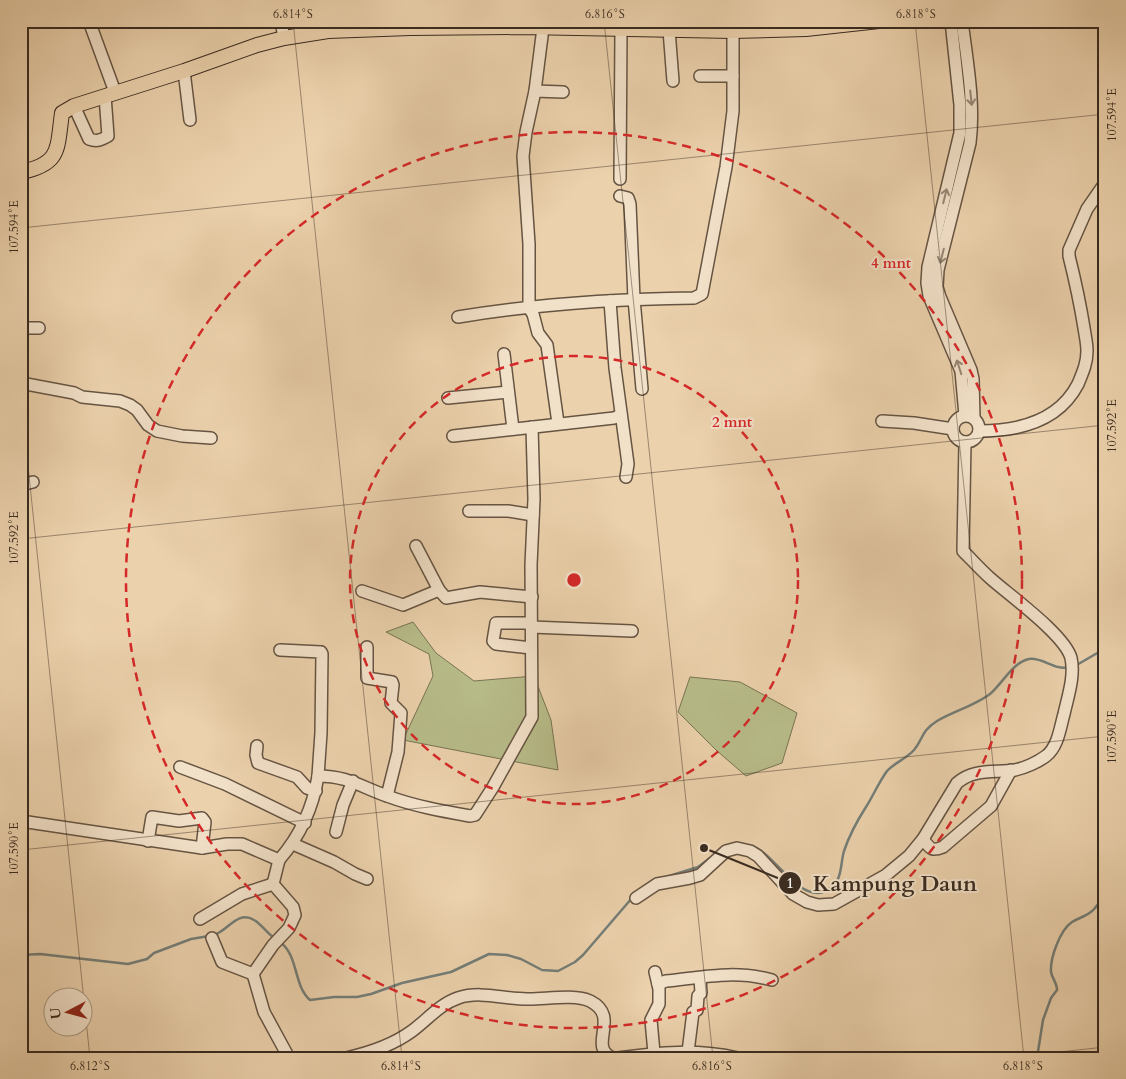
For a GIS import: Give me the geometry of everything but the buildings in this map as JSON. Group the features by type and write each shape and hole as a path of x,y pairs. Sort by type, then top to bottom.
{"main road":[{"path":"21,172 37,169 53,158 57,148 62,113 74,106 184,71 257,45 284,38 328,31 411,25 524,24 543,28 621,30 669,30 714,26 733,31 806,29 879,21"}],"street":[{"path":"74,106 89,139 96,142 108,136 110,94 89,21"},
{"path":"281,21 284,38"},
{"path":"943,230 960,132 960,105 951,21"},
{"path":"962,21 972,108 971,133 943,230 928,267 927,289 961,371 969,417"},
{"path":"543,28 535,92 523,156 528,244 529,308 534,314 538,333 547,345 558,424"},
{"path":"620,179 621,30"},
{"path":"669,30 673,81"},
{"path":"458,317 529,308 634,299 694,298 699,297 704,292 726,166 732,111 733,31"},
{"path":"184,71 190,120"},
{"path":"700,76 733,76"},
{"path":"535,92 564,92"},
{"path":"980,431 996,431 1021,427 1043,420 1061,407 1072,394 1086,367 1087,350 1080,298 1069,250 1087,209 1105,183"},
{"path":"620,196 628,198 630,204 634,299 642,389"},
{"path":"610,301 615,368 628,464 626,477"},
{"path":"21,328 39,328"},
{"path":"504,354 513,429"},
{"path":"21,383 51,388 82,397 120,401 137,410 148,425 157,431 182,436 211,438"},
{"path":"448,398 508,392"},
{"path":"453,436 614,418 621,415"},
{"path":"969,417 979,424 980,431 974,439 966,442 957,438 953,429 957,419 969,417"},
{"path":"882,421 914,423 953,429"},
{"path":"318,776 334,776 353,781 387,796 432,809 470,816 476,815 532,717 532,426"},
{"path":"636,898 657,884 700,875 726,851 737,848 750,851 758,856 793,894 818,906 834,904 886,875 909,856 923,839 957,783 962,778 985,771 1012,770 1026,766 1045,756 1055,744 1070,692 1072,664 1061,640 989,577 963,551 966,442"},
{"path":"21,485 33,482"},
{"path":"470,511 508,511 533,515"},
{"path":"416,546 440,590 447,598 480,592 532,597"},
{"path":"362,591 403,605 440,590"},
{"path":"531,648 496,644 493,641 496,623 632,632"},
{"path":"368,648 367,678 393,683 391,703 401,713 398,752 387,796"},
{"path":"273,884 279,860 293,844 304,823 316,791 321,733 322,654 321,652 280,650"},
{"path":"257,746 256,756 258,762 297,777 306,788 316,791"},
{"path":"180,767 225,784 304,823"},
{"path":"923,839 930,848 936,850 943,848 991,806 1012,770"},
{"path":"336,832 343,805 353,781"},
{"path":"148,841 152,817 179,821 202,818 205,822 202,848"},
{"path":"21,821 202,848 242,844 279,860"},
{"path":"293,844 367,879"},
{"path":"200,919 242,894 273,884"},
{"path":"253,974 273,945 289,928 295,915 293,907 273,884"},
{"path":"212,938 222,962 253,974"},
{"path":"654,1053 651,1020 659,1004 655,972"},
{"path":"253,974 264,1012 289,1058"},
{"path":"658,984 666,981 730,974 753,975 772,980"},
{"path":"688,1052 693,1012 697,1010 700,993 700,978"},
{"path":"346,1058 370,1053 411,1032 446,1003 460,997 482,995 518,1000 570,998 588,1000 600,1007 604,1014 605,1022 601,1046 606,1055 613,1058"},
{"path":"618,1058 654,1053 688,1052 738,1058"}],"green space":[{"path":"413,622 436,653 474,681 534,676 551,720 558,770 403,740 433,676 429,654 386,632"},
{"path":"690,677 740,682 797,713 782,763 746,776 716,750 678,712"}],"waterway":[{"path":"1075,666 1099,652 1105,646"},
{"path":"752,846 760,850 804,889 813,893 827,891 837,881 848,840 884,775 890,768 914,750 928,728 937,721 990,694 1023,661 1034,659 1059,667 1069,667"},
{"path":"666,877 698,867 710,858"},
{"path":"1037,1058 1043,1020 1051,998 1057,990 1051,972 1052,959 1057,945 1064,931 1072,922 1093,911 1102,896 1105,882"},
{"path":"280,942 290,955 301,987 310,1000 357,997 402,983 451,972 489,954 507,955 521,959 542,970 558,971 575,962 583,955 632,898"},
{"path":"214,935 238,919 248,918 257,922 276,939"},
{"path":"21,955 40,954 128,964 147,959 154,953 191,939 209,936"}],"place":[{"name":"Kampung Daun","path":"704,848"}]}
